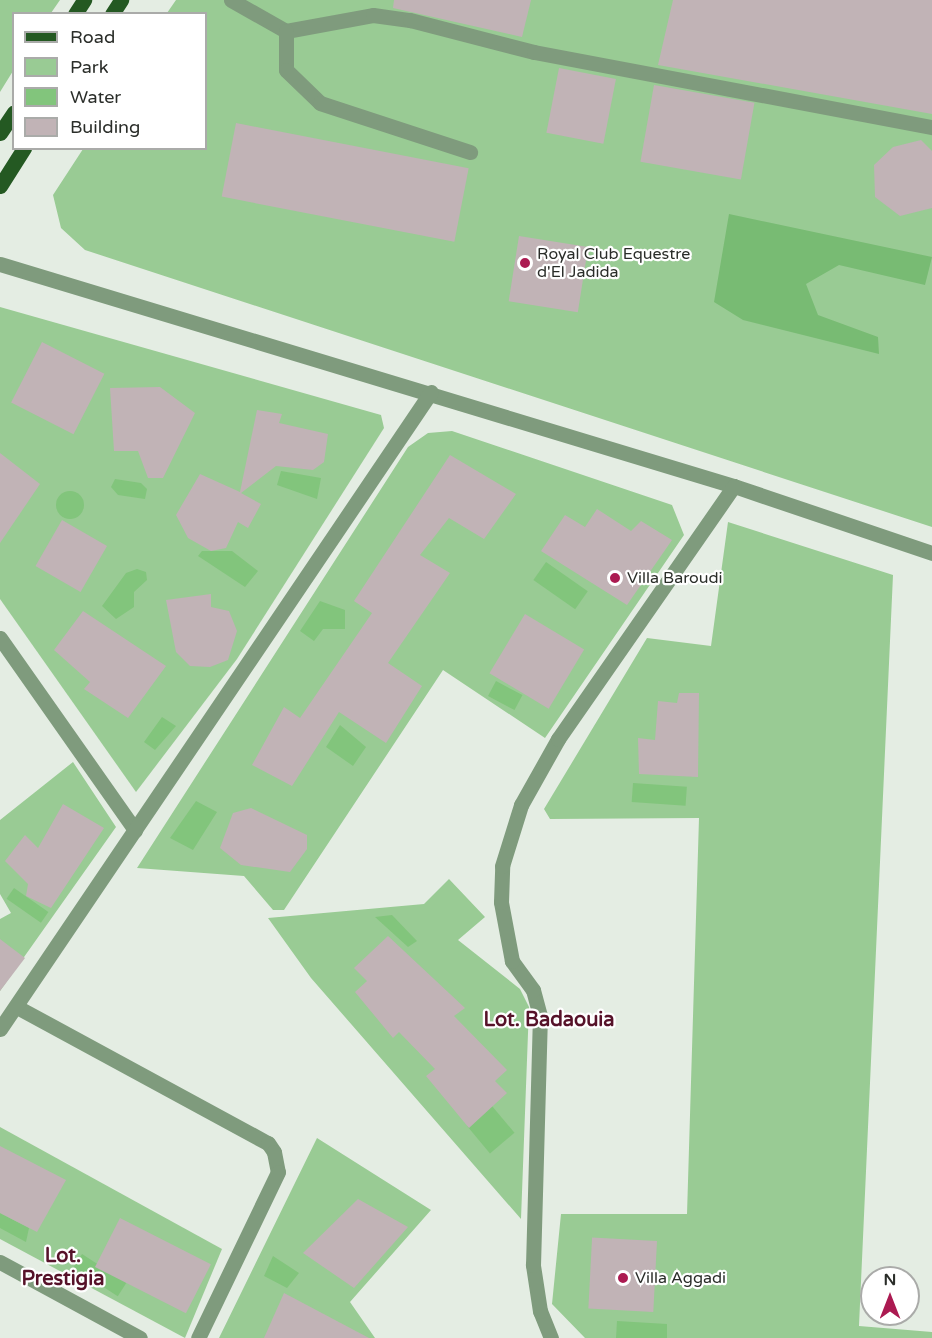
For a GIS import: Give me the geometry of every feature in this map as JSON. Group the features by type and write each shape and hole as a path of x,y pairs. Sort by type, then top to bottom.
{"main road":[{"path":"0,133 12,115"},
{"path":"0,186 23,150"}],"street":[{"path":"231,0 286,31 373,15 410,20 534,52 932,127"},
{"path":"286,31 286,70 320,103 470,152"},
{"path":"0,264 431,392 734,486 932,553"},
{"path":"0,1029 431,392"},
{"path":"551,1338 540,1311 532,1265 540,1016 533,990 512,961 501,902 502,866 521,805 558,739 734,486"},
{"path":"0,638 135,830"},
{"path":"17,1007 267,1143 274,1152 278,1172 198,1338"},
{"path":"0,1262 140,1338"}],"green space":[{"path":"0,0 60,0 52,12 12,12 12,73 0,92"},
{"name":"Royal Club Equestre d'El Jadida","path":"176,0 932,0 932,527 85,250 61,228 53,195 82,150 207,150 207,12 168,12"},
{"path":"0,307 381,415 384,428 237,659 136,792 0,599"},
{"path":"452,431 672,505 684,535 545,738 443,670 284,910 273,910 244,876 137,868 408,447 428,433"},
{"path":"728,522 893,575 859,1326 932,1332 932,1338 585,1338 552,1304 561,1214 687,1214 699,818 550,819 544,809 647,638 711,646"},
{"path":"73,762 116,827 0,991 0,919 11,913 0,894 0,820"},
{"path":"449,879 485,917 458,940 520,989 529,1007 521,1219 311,978 268,918 424,904"},
{"path":"0,1127 222,1249 185,1338 0,1239"},
{"path":"317,1138 431,1210 350,1302 375,1338 219,1338"}],"shaded area":[{"path":"729,214 932,257 925,285 839,265 806,284 818,315 878,337 879,354 743,320 714,302"}],"water":[{"path":"281,471 321,478 317,499 277,485"},
{"path":"115,479 141,483 147,489 145,499 118,495 111,487"},
{"path":"70,491 80,495 84,505 80,515 70,519 60,515 56,505 60,495"},
{"path":"202,551 232,551 258,571 245,587 198,556"},
{"path":"546,562 588,591 575,609 533,580"},
{"path":"137,569 146,572 147,580 134,592 134,607 116,619 102,606 126,573"},
{"path":"320,601 345,610 345,629 323,629 314,641 300,631"},
{"path":"496,681 522,695 515,710 488,696"},
{"path":"162,717 176,726 155,750 144,742"},
{"path":"340,725 366,747 353,766 326,747"},
{"path":"633,783 687,787 686,806 632,802"},
{"path":"196,801 217,812 193,850 170,838"},
{"path":"14,888 48,912 41,923 7,899"},
{"path":"392,915 417,941 408,947 375,917"},
{"path":"492,1106 514,1133 490,1153 467,1127"},
{"path":"0,1213 29,1228 26,1242 0,1228"},
{"path":"82,1254 126,1283 118,1296 73,1267"},
{"path":"273,1256 299,1273 287,1288 264,1276"},
{"path":"617,1321 667,1324 667,1338 616,1338"}],"building":[{"path":"394,0 531,0 522,37 393,8"},
{"path":"673,0 932,0 932,114 658,65"},
{"path":"559,68 616,79 603,144 546,133"},
{"path":"654,85 754,103 741,180 640,162"},
{"path":"236,123 469,168 454,242 222,197"},
{"path":"921,140 932,151 932,208 900,216 875,197 874,165 893,147"},
{"path":"519,236 588,247 578,312 509,301"},
{"path":"42,342 104,374 73,434 11,403"},
{"path":"160,387 195,413 163,478 148,478 138,451 114,451 110,388"},
{"path":"257,410 282,414 279,423 328,434 324,462 313,470 276,466 241,493 261,504 248,528 238,522 226,548 211,551 188,538 176,515 200,474 240,492"},
{"path":"0,453 40,484 0,543"},
{"path":"450,455 516,494 484,539 449,518 420,555 450,573 388,663 422,686 386,743 339,712 292,786 252,765 284,707 300,718 372,613 354,601"},
{"name":"Villa Baroudi","path":"597,509 631,531 641,521 672,540 627,605 541,551 565,515 585,527"},
{"path":"62,520 107,546 81,592 36,566"},
{"path":"211,594 211,607 229,611 237,631 228,660 210,667 190,666 176,652 166,600"},
{"path":"83,611 166,666 128,718 84,689 90,682 54,650"},
{"path":"525,614 584,650 549,709 489,673"},
{"path":"679,693 699,693 698,777 639,774 638,738 655,740 658,701 677,703"},
{"path":"63,804 104,828 51,908 26,896 28,884 5,861 25,835 38,848"},
{"path":"251,808 307,835 307,849 290,872 241,865 220,848 233,813"},
{"path":"388,936 465,1008 454,1016 507,1070 495,1081 507,1093 469,1128 426,1076 435,1069 399,1032 393,1038 355,992 367,981 354,968"},
{"path":"0,939 25,958 0,991"},
{"path":"0,1146 66,1180 37,1232 0,1213"},
{"path":"358,1199 408,1227 354,1288 303,1253"},
{"path":"120,1218 211,1264 186,1313 95,1267"},
{"name":"Villa Aggadi","path":"592,1238 657,1241 653,1312 588,1309"},
{"path":"284,1293 369,1338 264,1338"}],"place":[{"name":"Royal Club Equestre d'El Jadida","path":"525,263"},
{"name":"Villa Baroudi","path":"615,578"},
{"name":"Villa Aggadi","path":"623,1278"}],"district":[{"name":"Lot. Badaouia","path":"549,1020"},
{"name":"Lot. Prestigia","path":"63,1268"}]}
